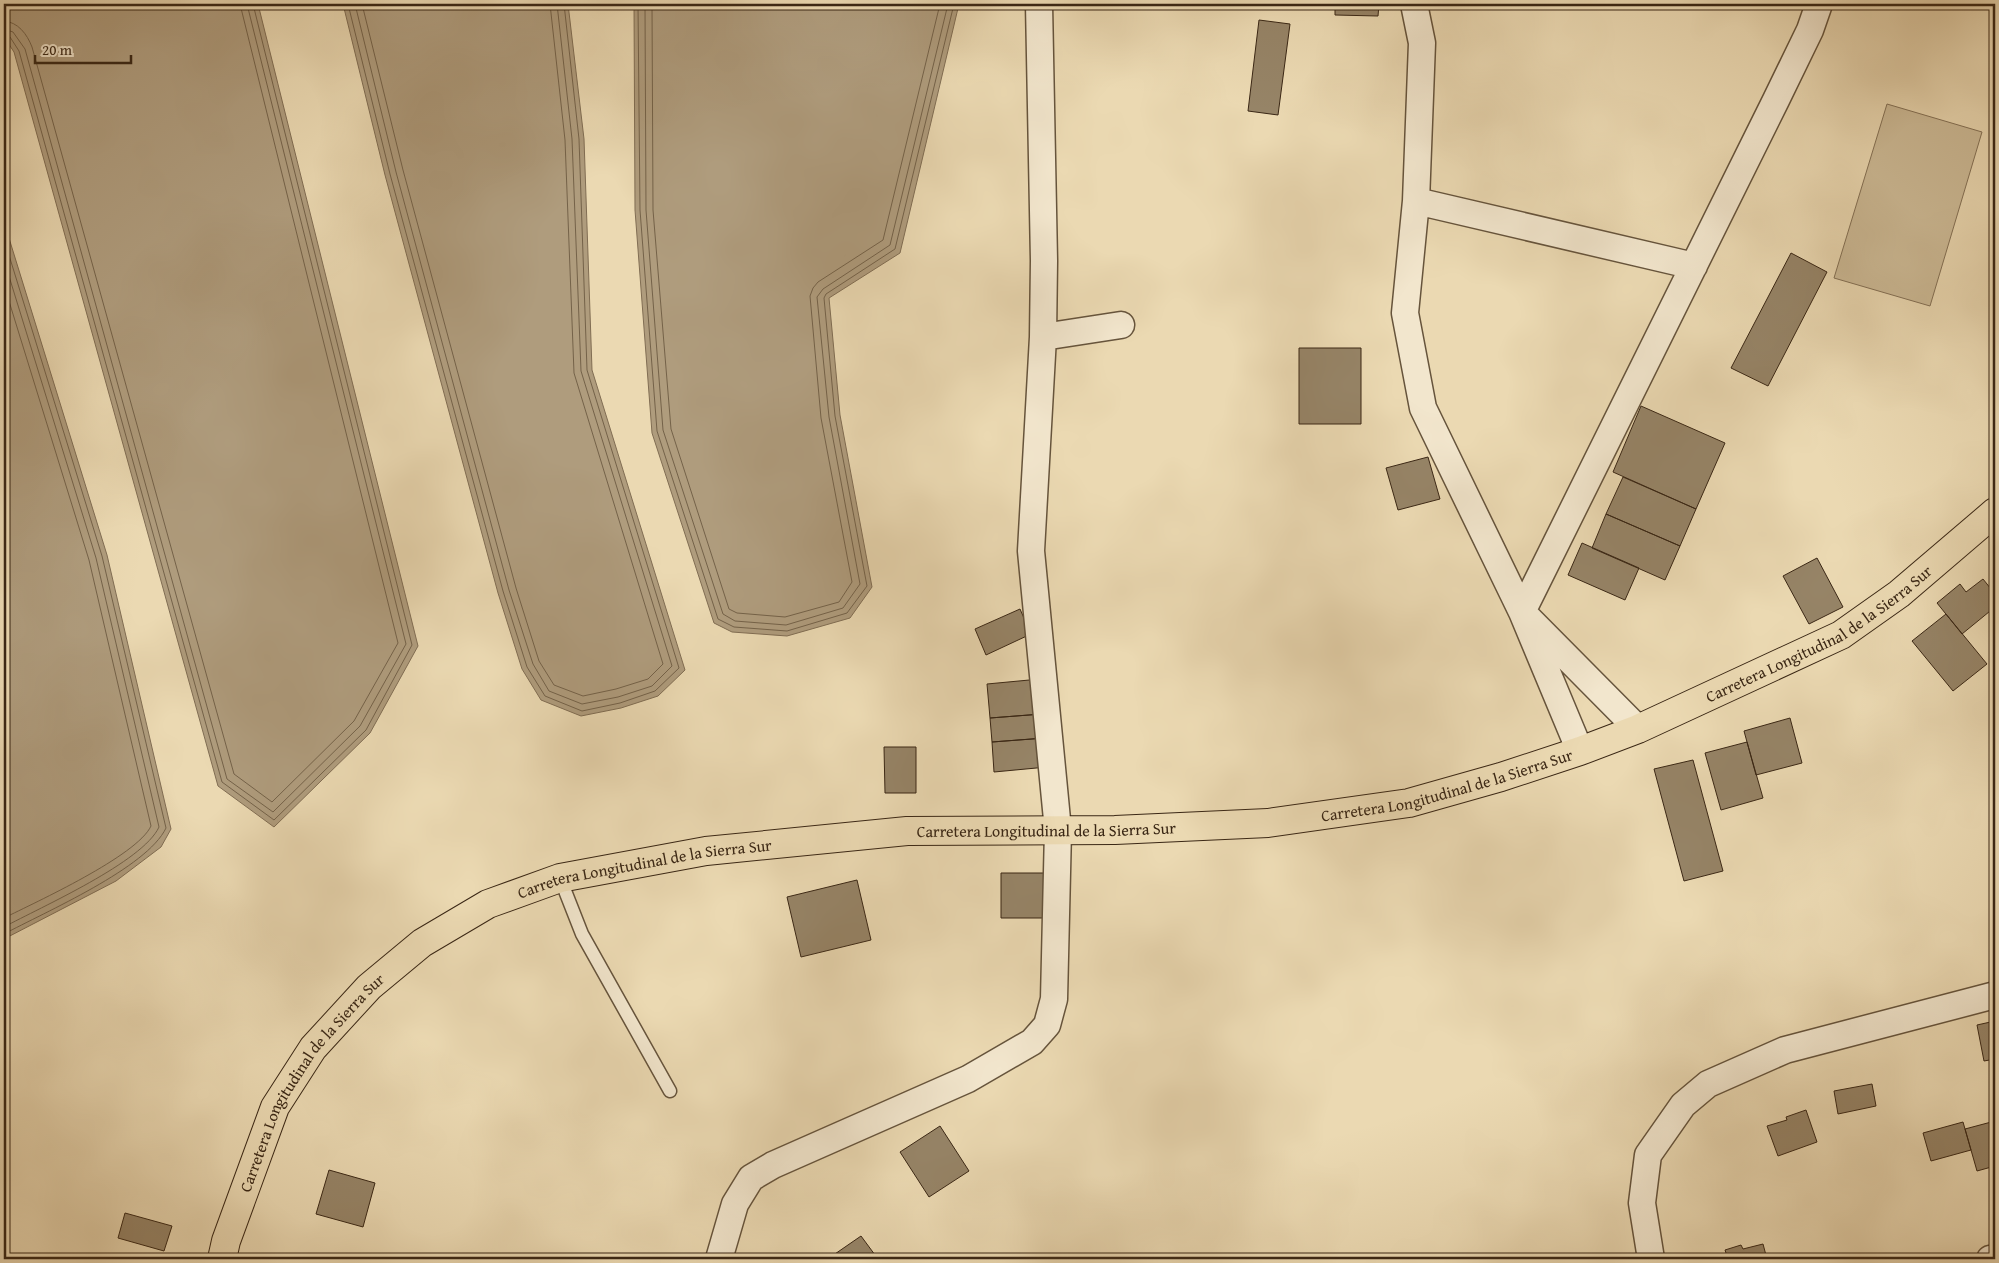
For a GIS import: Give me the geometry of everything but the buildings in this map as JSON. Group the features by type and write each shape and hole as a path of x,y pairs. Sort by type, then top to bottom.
{"highway":[{"name":"Carretera Longitudinal de la Sierra Sur","path":"222,1259 226,1240 275,1107 313,1048 369,987 422,942 488,904 560,878 706,851 907,830 1058,830 1268,823 1409,803 1501,777 1580,751 1638,729 1841,634 1899,594 1995,512"}],"street":[{"path":"719,1259 735,1204 751,1178 773,1165 968,1079 1032,1042 1047,1025 1054,999 1058,830 1031,551 1043,337 1044,261 1039,4"},
{"path":"1414,4 1422,43 1416,201 1405,313 1423,408 1522,612 1580,751"},
{"path":"1522,612 1810,30 1819,4"},
{"path":"1416,201 1694,266"},
{"path":"1043,337 1121,325"},
{"path":"1522,612 1638,729"},
{"path":"1652,1259 1642,1204 1648,1155 1682,1105 1708,1084 1785,1050 1995,995"},
{"path":"1990,1259 1995,1258"}],"lane":[{"path":"560,878 582,934 670,1091"}],"shaded area":[{"path":"1887,104 1982,132 1930,306 1834,278"}],"water":[{"path":"4,4 258,4 418,646 370,733 274,827 218,786 14,52 4,37"},
{"path":"343,4 568,4 584,139 592,370 685,670 658,696 621,708 581,716 541,700 522,669 498,593 385,175"},
{"path":"634,4 959,4 900,253 829,298 840,415 872,587 850,618 787,636 732,632 714,623 652,433 635,210"},
{"path":"4,222 107,555 171,829 161,847 116,881 4,939"}]}
